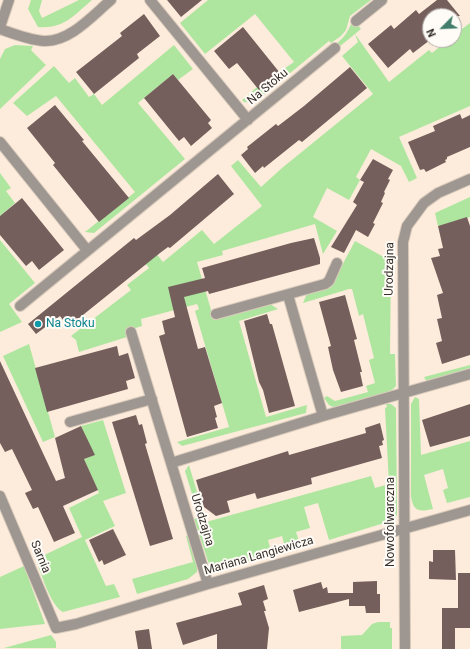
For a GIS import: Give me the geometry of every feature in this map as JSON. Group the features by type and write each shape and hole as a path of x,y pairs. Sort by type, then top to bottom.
{"street":[{"path":"9,0 0,28 34,40 46,41 61,38 79,27 111,0"},
{"path":"150,0 248,120"},
{"path":"356,21 382,0"},
{"name":"Na Stoku","path":"20,306 335,48"},
{"path":"0,142 87,250"},
{"name":"Urodzajna","path":"403,394 402,242 407,226 424,204 433,197 470,179"},
{"path":"216,314 325,284 329,281 337,263"},
{"path":"288,295 323,416"},
{"name":"Urodzajna","path":"132,332 208,584"},
{"path":"171,463 323,416 470,374"},
{"name":"Nowofolwarczna","path":"403,394 405,649"},
{"path":"70,422 152,399"},
{"name":"Sarnia","path":"0,496 56,628"},
{"name":"Mariana Langiewicza","path":"56,628 76,624 208,584 470,510"}],"green space":[{"path":"31,0 42,0 39,11 42,18 79,0 92,0 62,24 38,27 28,9"},
{"path":"208,0 371,0 350,16 346,30 341,36 331,43 329,41 254,103 244,102 242,100 257,87 294,62 255,14 205,54 180,23"},
{"path":"353,19 361,29 339,47 336,44 342,39 350,27"},
{"path":"470,23 470,106 399,137 417,178 409,182 401,166 371,149 356,177 360,180 349,200 327,188 313,217 337,231 323,254 315,224 222,251 223,255 197,262 214,320 270,304 278,309 239,321 266,417 307,405 306,413 182,446 177,442 229,427 195,311 199,309 197,304 141,319 142,326 126,331 127,337 79,352 76,340 71,336 131,290 127,285 149,268 132,246 143,237 163,262 202,230 214,244 262,206 231,166 238,160 261,187 282,168 373,94 342,56 358,42 355,34 389,82 429,50 432,53 438,48 462,48 462,29"},
{"path":"15,45 33,46 31,50 46,65 0,109 0,59 5,49"},
{"path":"174,45 193,69 178,80 173,74 138,103 185,159 94,233 85,232 135,192 56,96 27,116 13,103 54,66 69,83 75,78 89,97 94,94 102,105"},
{"path":"0,173 11,188 6,191 15,203 0,216"},
{"path":"470,197 470,217 438,226 435,213"},
{"path":"0,240 35,283 9,304 22,322 0,332"},
{"path":"355,241 391,261 390,354 395,354 396,386 385,394 333,407 329,405 324,398 327,396 335,401 368,392 366,386 375,383 369,360 374,358 363,314 359,316 352,289 303,303 307,293 330,288"},
{"path":"29,344 55,437 43,442 3,356"},
{"path":"470,365 470,368 427,382 424,377"},
{"path":"415,397 419,399 421,455 470,441 470,497 447,503 443,490 448,488 443,469 424,475 433,509 418,510 413,505 411,496 411,404"},
{"path":"386,404 391,404 396,408 397,515 394,520 329,540 318,503 304,507 310,528 296,532 301,547 286,551 282,536 268,540 272,554 220,570 209,564 194,519 199,517 185,471 189,465 206,522 371,476 375,488 389,484"},
{"path":"103,420 126,493 103,501 115,526 85,540 106,586 114,584 120,597 63,612 54,603 50,596 36,559 82,537 69,508 99,493 84,459 94,455 81,426"},
{"path":"188,535 197,565 197,572 188,579 137,594 132,579 193,562 186,536"},
{"path":"24,566 45,624 0,629 0,577"},
{"path":"378,622 390,622 390,628 392,628 392,649 341,649 341,636 362,635 372,624"},
{"path":"51,635 56,642 56,648 4,648"}],"building":[{"path":"167,0 202,0 181,17"},
{"path":"437,0 447,0 454,8 427,8"},
{"path":"416,10 419,14 422,12 422,46 413,53 410,49 388,68 368,44 391,25 394,29"},
{"path":"144,14 160,36 137,54 139,58 94,94 76,72 122,36 120,33"},
{"path":"243,27 280,73 259,90 237,63 229,69 214,51"},
{"path":"350,67 367,88 302,142 299,140 264,168 263,166 255,173 241,155 248,149 247,147 276,124 278,126 304,106"},
{"path":"173,74 211,120 208,123 212,128 191,146 184,137 179,141 144,98"},
{"path":"55,105 84,140 82,141 129,198 99,222 53,165 55,163 27,128"},
{"path":"460,114 462,119 470,115 470,147 447,157 445,160 446,162 426,172 424,169 420,170 408,142 435,131 433,126"},
{"path":"373,159 393,170 388,179 390,180 384,192 385,193 381,202 383,203 368,237 356,230 344,253 331,247 357,205 353,202 364,182 360,180"},
{"path":"218,174 234,194 170,248 168,247 160,253 68,327 60,316 36,334 28,324 134,238 136,240 170,215"},
{"path":"22,198 64,250 39,270 32,261 26,266 0,235 0,216"},
{"path":"467,217 470,226 470,355 442,364 436,343 442,341 437,319 442,318 437,295 443,293 431,258 440,256 438,249 443,248 438,226"},
{"path":"314,238 320,258 320,264 209,294 208,291 184,297 198,349 205,347 222,403 214,406 218,428 187,437 159,336 165,334 162,321 175,317 168,287 205,278 202,268"},
{"path":"345,295 357,339 354,340 362,372 360,372 363,386 341,392 333,370 328,347 331,346 319,302"},
{"path":"267,314 270,324 272,324 295,406 269,413 263,390 259,382 244,321"},
{"path":"117,346 119,356 128,353 135,378 126,381 128,389 47,412 35,368"},
{"path":"0,361 56,481 65,478 55,438 81,426 95,455 84,459 98,490 63,506 75,533 54,542 38,507 33,509 25,493 32,490 12,449 5,452 0,443"},
{"path":"470,404 470,436 430,447 422,420"},
{"path":"136,415 139,425 142,424 147,443 145,444 173,539 150,546 112,422"},
{"path":"380,423 384,440 382,441 383,445 379,446 382,458 311,478 312,484 257,499 255,493 227,501 230,512 216,516 204,507 196,480 288,451 289,455 366,433 365,428"},
{"path":"113,529 126,555 104,565 102,560 99,562 89,540"},
{"path":"433,550 455,550 456,580 429,579 429,561 433,562"},
{"path":"458,573 470,573 470,628 455,628 455,649 442,649 442,608 458,608"},
{"path":"377,581 377,594 380,594 380,613 366,613 365,606 349,606 349,599 299,612 293,590 321,582 323,589 327,587 328,593 353,593 353,582"},
{"path":"264,585 268,599 263,601 269,628 267,649 217,649 217,634 183,645 176,623 242,605 238,593"},
{"path":"149,629 152,649 138,649 135,631"}],"place":[{"name":"Na Stoku","path":"38,324"}]}
